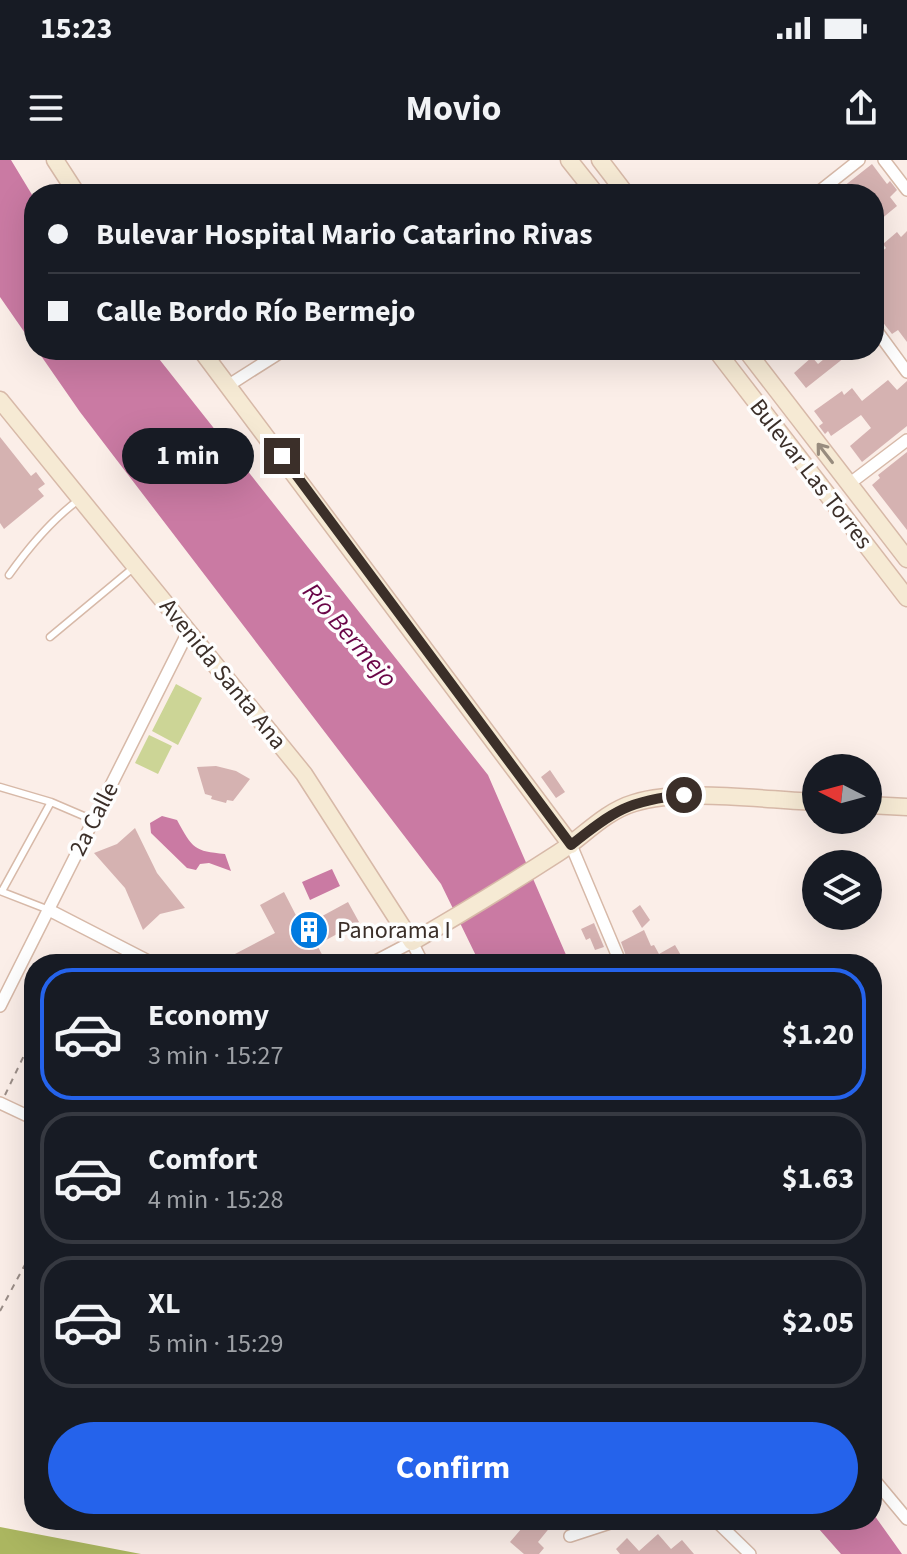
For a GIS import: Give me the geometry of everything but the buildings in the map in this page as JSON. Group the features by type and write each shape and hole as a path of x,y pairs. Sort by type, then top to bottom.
{"main road":[{"path":"55,160 71,184"},
{"path":"569,160 588,184"},
{"path":"600,160 618,184"},
{"path":"209,360 571,845"},
{"name":"Bulevar Las Torres","path":"724,360 907,598"},
{"name":"Bulevar Las Torres","path":"754,360 907,559"},
{"name":"Avenida Santa Ana","path":"0,400 304,774 412,942"},
{"path":"412,942 571,845 605,817 631,804 684,795 802,801"},
{"path":"882,805 905,806"}],"street":[{"path":"829,184 859,160"},
{"path":"884,160 907,190"},
{"path":"884,341 907,372"},
{"path":"229,385 268,360"},
{"path":"849,484 907,440"},
{"name":"2a Calle","path":"27,954 188,632"},
{"path":"571,845 617,954"},
{"path":"49,910 135,954"},
{"path":"389,954 412,942"},
{"name":"Avenida Santa Ana","path":"412,942 418,954"},
{"name":"2a Calle","path":"0,1006 24,959"},
{"path":"0,1103 24,1114"},
{"path":"882,1489 907,1519"},
{"path":"570,1536 588,1530"},
{"path":"725,1530 750,1554"}],"lane":[{"path":"9,575 55,520 81,498"},
{"path":"50,637 136,566"},
{"path":"0,787 51,802 93,820"},
{"path":"49,910 1,891 51,802"}],"path":[{"path":"574,184 584,179"},
{"path":"0,1103 24,1055"},
{"path":"0,1311 24,1267"}],"green space":[{"path":"176,684 202,698 178,745 152,731"},
{"path":"149,735 172,746 158,774 135,763"},
{"path":"0,1527 141,1554 0,1554"}],"water":[{"path":"0,160 11,160 26,184 24,332 0,297"},
{"name":"Río Bermejo","path":"44,360 160,360 488,775 566,954 475,954 441,884 80,412"},
{"path":"162,816 177,820 195,847 225,854 231,871 209,863 200,864 196,870 187,868 151,833 150,823"},
{"path":"332,869 340,886 310,900 302,882"},
{"path":"882,1526 902,1554 841,1554 820,1530 882,1530"}],"place":[{"name":"Panorama I","path":"309,930"}],"route":[{"path":"282,456 571,845 605,817 631,804 684,795"}]}
